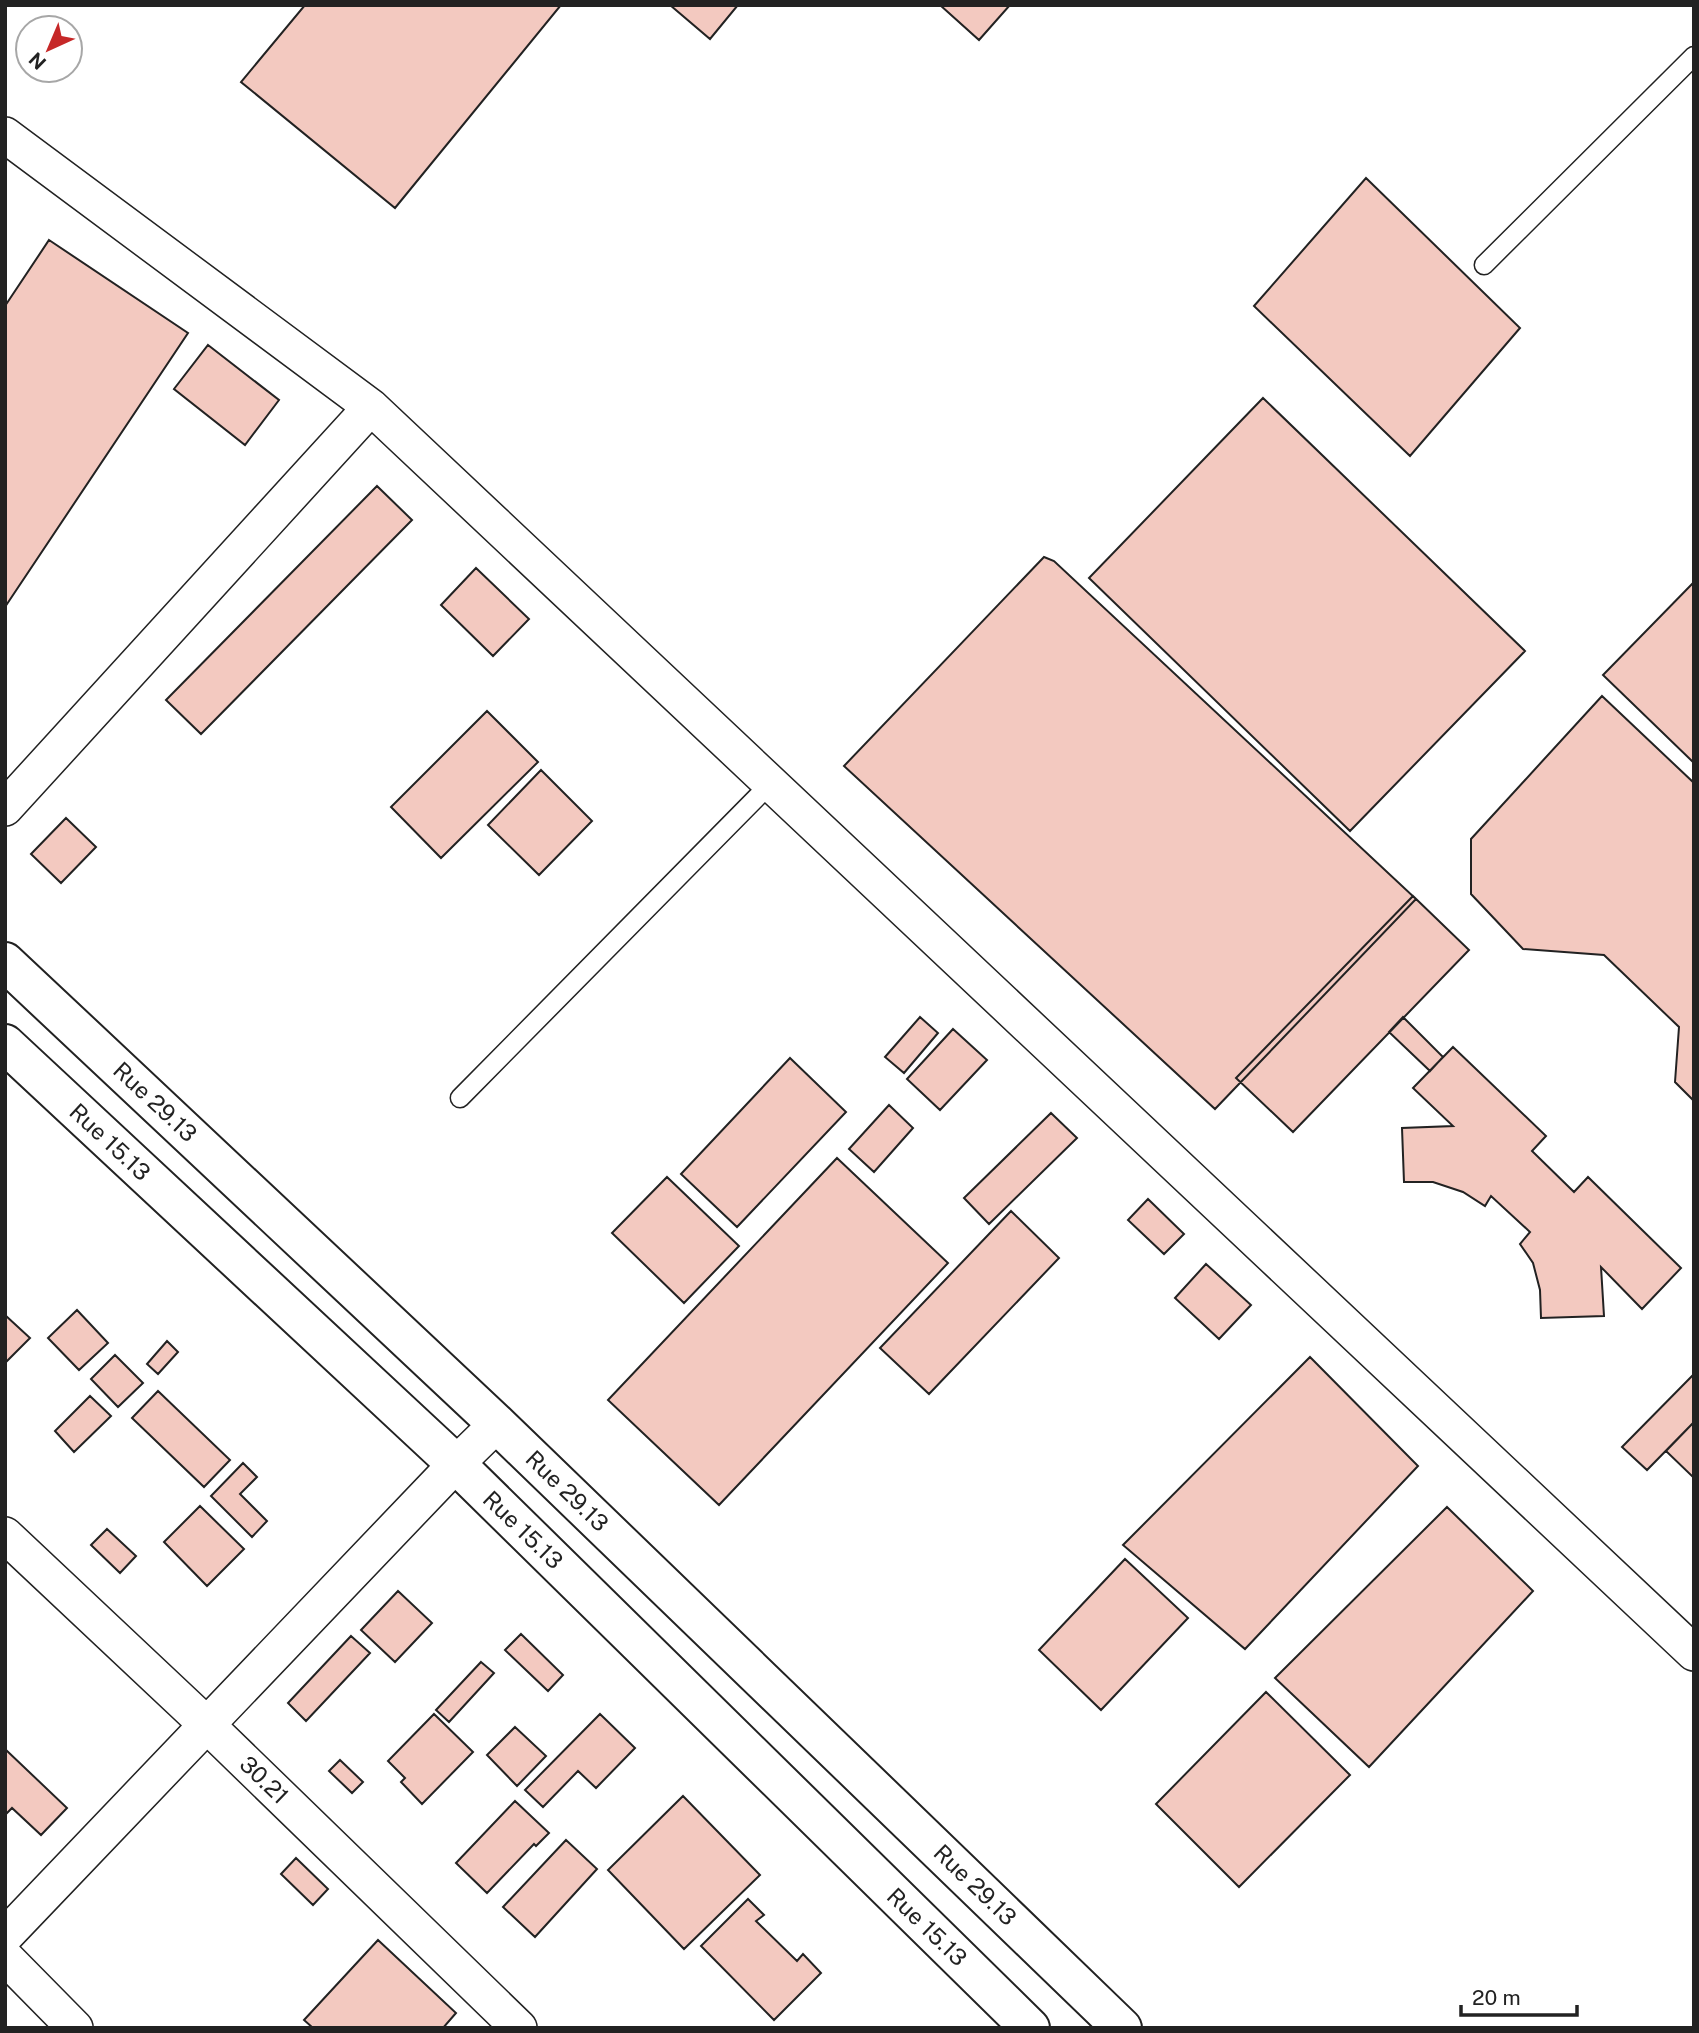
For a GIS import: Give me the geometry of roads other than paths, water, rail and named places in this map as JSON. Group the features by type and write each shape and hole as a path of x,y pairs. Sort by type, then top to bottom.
{"main road":[{"name":"Rue 29.13","path":"5,962 497,1424 1122,2028"},
{"name":"Rue 15.13","path":"5,1044 456,1464 1030,2028"}],"street":[{"path":"5,135 371,407 1694,1653"},
{"path":"5,808 371,407"},
{"path":"5,1936 497,1424"},
{"name":"30.21","path":"5,1535 207,1725 519,2028"},
{"path":"5,1957 75,2028"}],"lane":[{"path":"1484,265 1694,56"},
{"path":"460,1098 770,784"}]}
